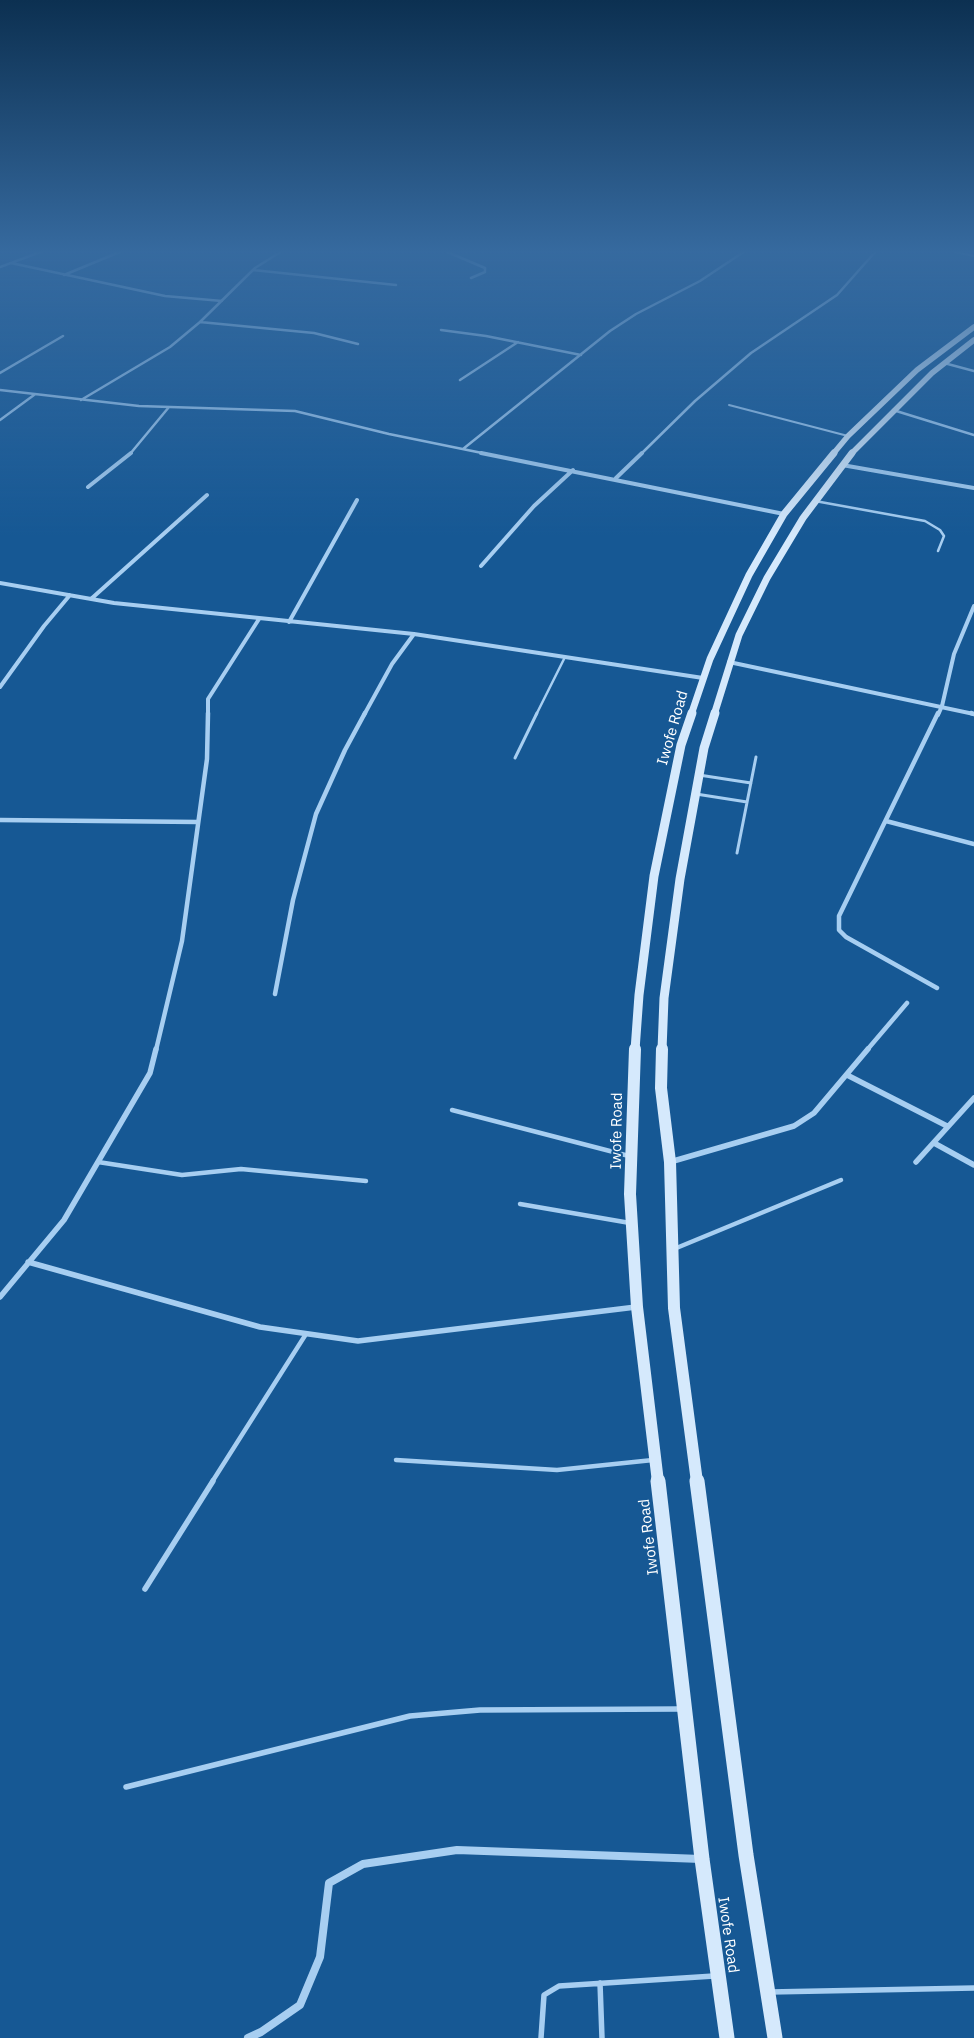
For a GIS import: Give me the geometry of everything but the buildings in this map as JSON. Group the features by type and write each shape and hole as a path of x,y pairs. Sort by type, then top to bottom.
{"street":[{"path":"0,373 46,346"},
{"path":"80,400 171,346"},
{"path":"460,380 512,346"},
{"path":"538,346 582,355"},
{"path":"463,449 592,346"},
{"path":"616,478 695,401 762,346"},
{"name":"Iwofe Road","path":"727,2038 702,1859 637,1307 632,1223 633,1085 639,995 654,876 681,744 720,632 748,575 784,514 848,436 892,392 948,346"},
{"name":"Iwofe Road","path":"775,2038 746,1855 675,1318 670,1162 661,1088 664,998 680,879 704,748 729,662 739,635 767,578 815,501 842,465 893,410 944,363 966,346"},
{"path":"944,363 974,371"},
{"path":"0,390 80,400 168,407 295,412 463,449 616,478 784,514"},
{"path":"892,392 909,395"},
{"path":"0,420 35,395"},
{"path":"88,487 128,456 168,407"},
{"path":"893,410 974,435"},
{"path":"842,465 974,488"},
{"path":"480,566 534,506 574,470"},
{"path":"91,599 207,495"},
{"path":"289,622 357,500"},
{"path":"0,583 91,599 259,619 414,634 703,678"},
{"path":"0,687 44,626 70,596"},
{"path":"937,988 859,946 839,930 839,916 942,706 954,654 974,606"},
{"path":"1,1295 64,1220 150,1073 182,941 207,760 208,699 259,619"},
{"path":"275,994 293,900 316,814 350,741 392,664 414,634"},
{"path":"729,662 974,714"},
{"path":"0,820 198,822"},
{"path":"886,821 974,844"},
{"path":"670,1162 794,1126 814,1114 907,1003"},
{"path":"847,1075 947,1126"},
{"path":"916,1162 974,1098"},
{"path":"934,1143 974,1165"},
{"path":"28,1262 260,1327 358,1341 637,1307"},
{"path":"248,2038 300,2006 320,1957 329,1883 363,1864 457,1850 702,1859"}],"lane":[{"path":"729,405 848,436"},
{"path":"815,501 926,522 940,530 944,536 938,551"},
{"path":"515,758 565,657"},
{"path":"737,853 756,757"},
{"path":"699,775 751,783"},
{"path":"696,794 747,802"},
{"path":"452,1110 631,1157"},
{"path":"98,1162 182,1175 241,1169 366,1181"},
{"path":"672,1250 841,1180"},
{"path":"520,1204 632,1223"},
{"path":"145,1589 306,1334"},
{"path":"396,1460 557,1470 655,1460"},
{"path":"126,1787 410,1716 480,1710 684,1709"},
{"path":"541,2038 544,1995 559,1986 718,1976"},
{"path":"600,1983 602,2038"},
{"path":"768,1992 974,1988"}]}
